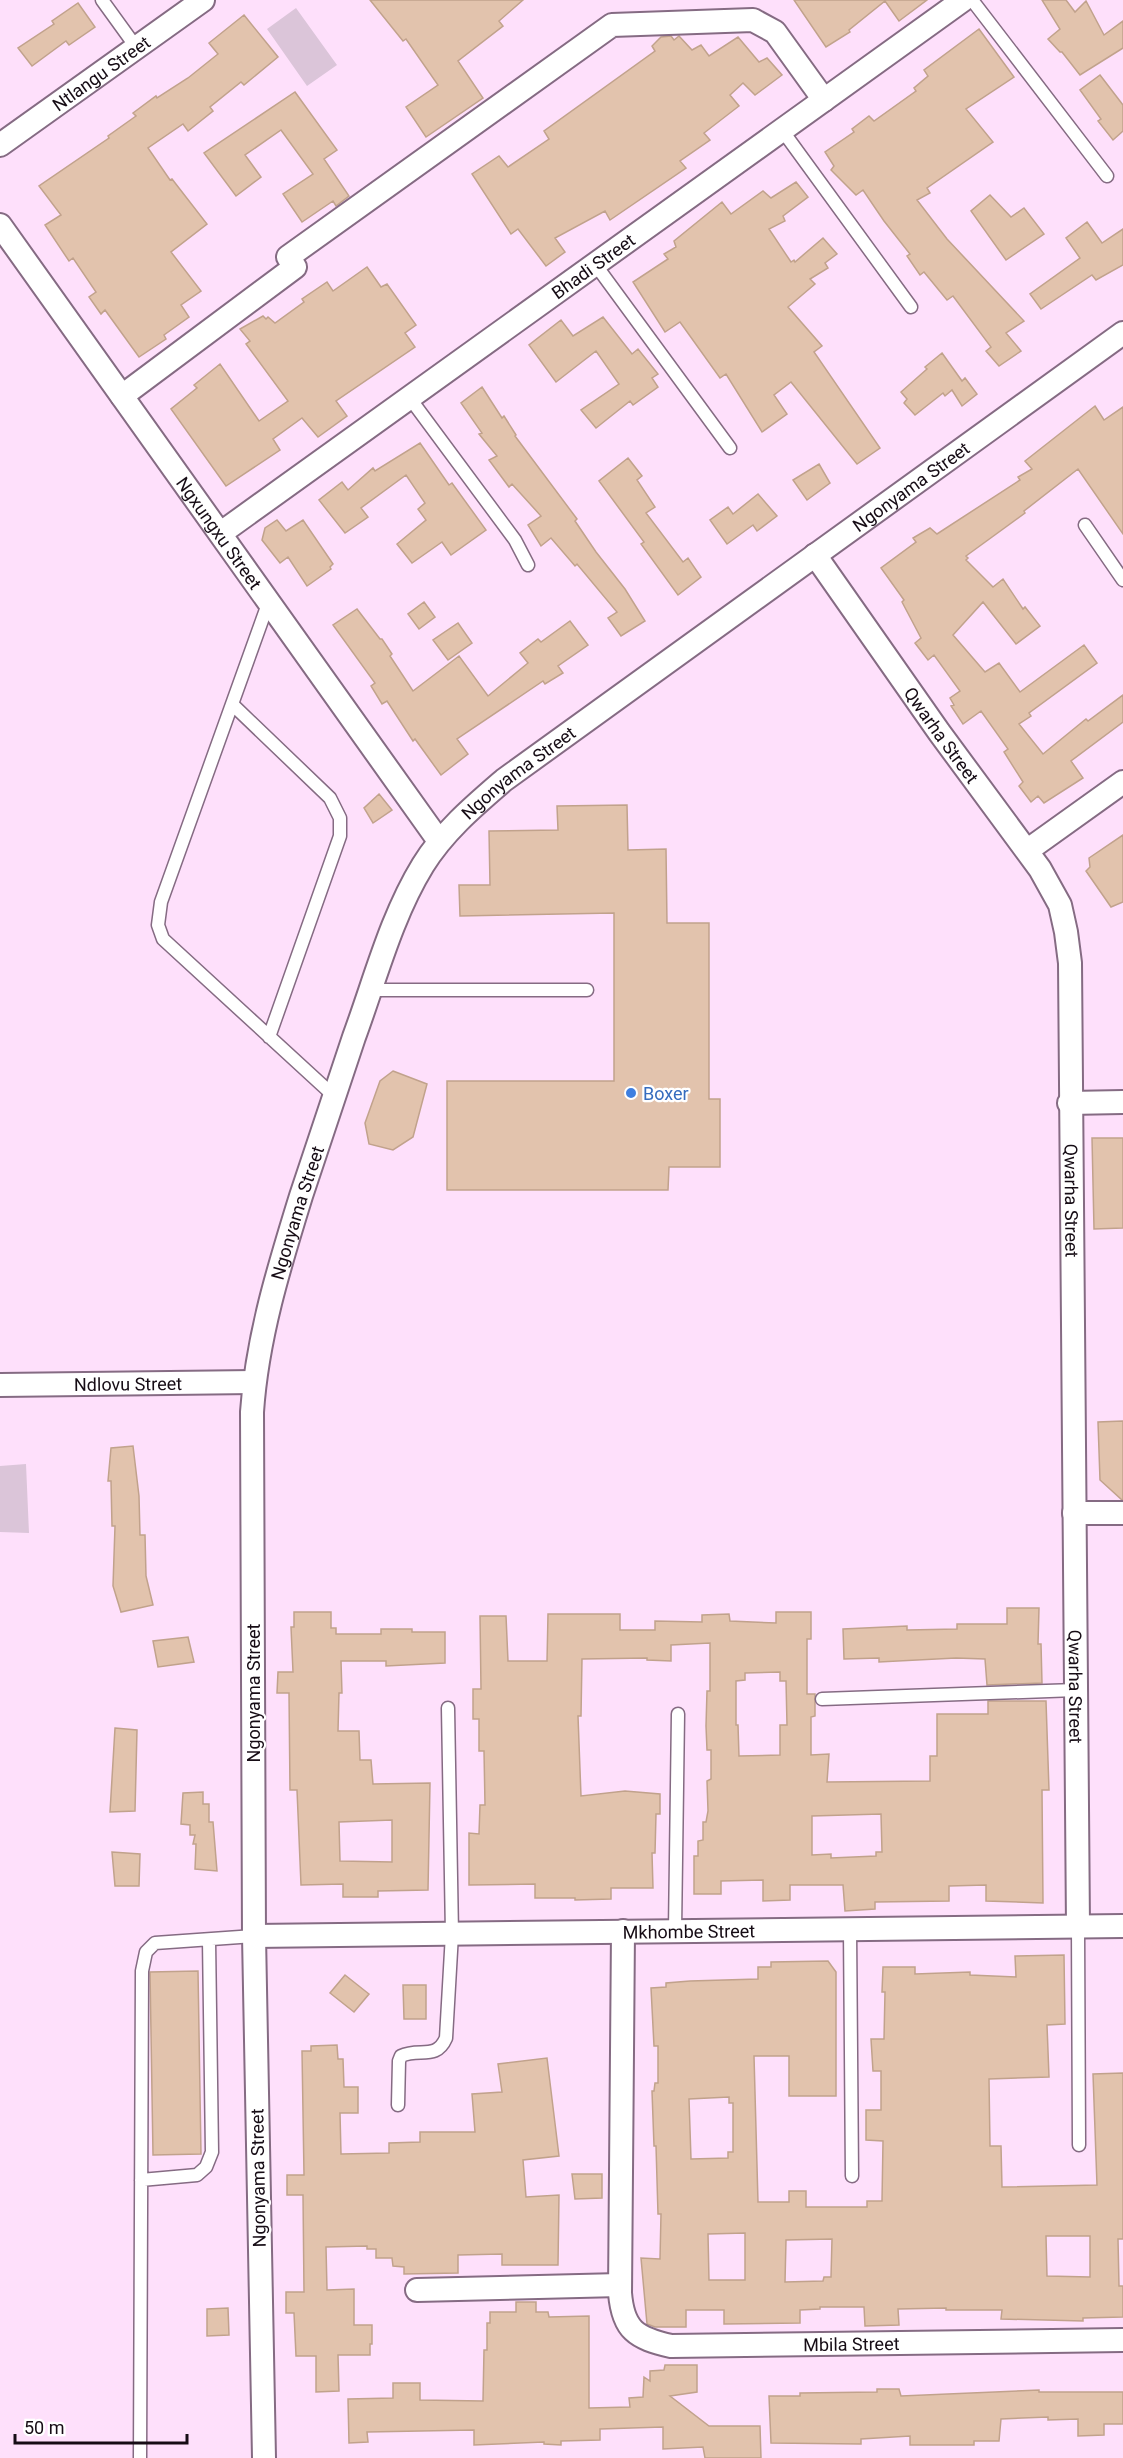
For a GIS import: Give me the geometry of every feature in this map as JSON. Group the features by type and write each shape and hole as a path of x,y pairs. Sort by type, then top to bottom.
{"street":[{"name":"Ntlangu Street","path":"0,145 203,0"},
{"name":"Bhadi Street","path":"221,533 964,0"},
{"path":"123,396 295,267 288,257 612,25 753,20 775,32 824,100"},
{"name":"Ngxungxu Street","path":"0,225 440,841"},
{"name":"Ngonyama Street","path":"264,2458 254,1936 252,1412 254,1382 260,1345 286,1245 334,1096 394,926 423,865 440,841 470,810 513,772 1123,333"},
{"name":"Qwarha Street","path":"815,555 964,766 1028,850 1060,905 1066,932 1070,963 1069,1103 1078,1927"},
{"path":"1028,850 1123,782"},
{"path":"1069,1103 1123,1102"},
{"name":"Ndlovu Street","path":"0,1384 254,1382"},
{"path":"1074,1514 1123,1513"},
{"name":"Mkhombe Street","path":"254,1936 1123,1926"},
{"name":"Mbila Street","path":"623,1932 620,2285 622,2313 628,2324 646,2338 671,2346 1123,2340"},
{"path":"417,2290 620,2285"}],"lane":[{"path":"102,0 136,48"},
{"path":"964,0 1107,176"},
{"path":"782,130 911,307"},
{"path":"595,264 730,448"},
{"path":"410,397 515,540 528,565"},
{"path":"1085,525 1123,580"},
{"path":"269,601 161,902 158,925 163,939 334,1096"},
{"path":"232,704 330,798 340,818 340,836 269,1037"},
{"path":"371,990 587,990"},
{"path":"822,1700 1076,1690"},
{"path":"398,2105 401,2056 437,2051 443,2046 446,2038 452,1934 448,1708"},
{"path":"675,1931 678,1714"},
{"path":"1078,1927 1079,2145"},
{"path":"850,1929 852,2176"},
{"path":"140,2458 142,1971 146,1952 154,1943 254,1936"},
{"path":"141,2180 197,2175 206,2167 212,2152 209,1940"}],"shaded area":[{"path":"296,8 337,65 307,86 267,29"},
{"path":"26,1464 29,1533 0,1532 0,1466"}],"building":[{"path":"370,0 523,0 499,21 503,26 458,61 483,98 426,137 406,107 438,85 406,39 403,41"},
{"path":"794,0 927,0 899,21 885,1 849,30 850,32 826,47"},
{"path":"1042,0 1066,0 1075,12 1086,1 1104,35 1123,21 1123,48 1080,75 1062,52 1048,39 1060,29"},
{"path":"78,3 95,27 69,45 66,41 32,66 18,48 54,24 52,21"},
{"path":"244,15 278,57 244,85 241,82 210,107 213,111 188,131 183,124 148,148 170,180 172,179 207,224 171,252 201,291 181,305 189,317 164,335 166,339 139,357 105,310 101,314 89,297 96,292 73,258 69,261 45,225 61,215 39,186 109,138 108,136 136,116 133,113 156,96 157,98 188,78 218,54 209,43"},
{"path":"979,29 1014,77 966,109 993,142 927,188 930,193 917,200 947,239 1024,321 1006,333 1021,351 999,366 986,351 991,347 953,296 947,300 924,272 920,275 907,256 910,254 863,190 856,195 831,170 834,166 825,152 854,132 852,129 869,116 874,121 916,91 914,88 928,76 924,70"},
{"path":"671,36 674,40 679,36 692,50 701,45 709,56 738,37 759,62 767,58 782,75 755,95 743,83 730,95 739,106 704,133 710,140 680,161 686,168 610,220 605,211 555,238 565,252 546,266 518,229 511,234 472,174 499,156 508,167 549,139 544,131 655,51 652,46 661,37"},
{"path":"1100,75 1123,105 1123,131 1113,140 1098,121 1101,119 1080,90"},
{"path":"295,92 337,150 324,159 349,196 336,206 333,201 302,222 283,194 313,174 281,130 245,155 261,177 236,196 204,153"},
{"path":"796,182 808,197 783,216 785,221 769,229 791,262 794,260 795,262 823,238 837,254 825,263 828,268 810,279 815,284 788,307 822,346 814,352 880,448 857,464 791,382 774,395 787,414 762,432 726,374 720,378 680,322 665,332 633,282 668,259 664,254 676,247 674,241 722,202 731,214 763,191 771,198"},
{"path":"990,195 1011,217 1024,208 1044,234 1006,260 971,211"},
{"path":"1087,222 1102,243 1123,229 1123,265 1096,280 1092,275 1041,309 1030,294 1080,258 1066,238"},
{"path":"367,267 381,287 387,284 416,325 405,333 415,347 336,401 347,416 318,437 302,418 273,439 280,450 226,486 171,409 197,388 194,385 220,364 259,421 288,401 246,344 250,341 240,329 263,316 275,323 304,302 302,299 327,282 333,291"},
{"path":"603,317 632,354 638,349 658,374 652,378 658,387 633,405 630,401 596,428 581,410 619,384 596,351 556,382 529,345 561,320 573,336"},
{"path":"942,353 962,381 965,378 977,394 962,406 952,390 945,396 943,393 915,415 904,403 907,399 901,392"},
{"path":"482,387 502,418 504,416 515,436 577,519 575,521 625,589 645,621 621,636 608,618 617,612 577,564 575,566 551,538 541,546 528,525 541,516 512,484 509,487 489,460 497,456 479,434 482,433 461,403"},
{"path":"1095,406 1104,420 1123,407 1123,534 1078,469 1024,511 1025,513 966,556 968,558 966,560 993,587 1003,579 1023,609 1025,607 1040,626 1016,644 983,602 953,635 985,672 999,663 1020,692 1084,645 1097,663 1029,713 1031,716 1019,724 1043,754 1086,719 1088,721 1123,695 1123,722 1071,761 1083,778 1044,803 1038,796 1031,802 1019,786 1023,782 1004,752 1008,749 981,711 963,724 951,706 954,705 950,698 960,691 934,655 928,660 915,643 921,638 902,602 904,600 881,568 916,542 913,538 930,528 937,534 1020,480 1018,477 1032,469 1025,461"},
{"path":"420,443 449,485 452,483 486,530 451,555 442,542 412,563 397,544 426,520 418,509 425,503 406,475 361,508 368,517 345,533 319,500 342,482 348,490 373,468 375,471"},
{"path":"628,458 642,476 637,480 655,507 646,513 683,562 688,558 701,577 678,595 641,544 644,542 599,481"},
{"path":"819,464 830,483 807,500 793,480"},
{"path":"758,494 777,516 757,531 753,525 727,544 710,520 728,507 733,514"},
{"path":"277,520 286,531 303,520 333,564 331,569 307,586 288,557 280,563 262,540 265,528"},
{"path":"424,602 435,617 419,629 408,614"},
{"path":"357,609 382,639 392,654 390,656 413,691 459,656 488,696 528,663 520,653 538,639 541,642 570,621 588,645 558,666 563,673 545,684 543,681 457,739 468,754 441,775 415,739 413,741 387,701 382,704 371,686 375,683 333,625"},
{"path":"458,623 472,643 448,660 433,640"},
{"path":"379,794 392,810 373,823 364,808"},
{"path":"627,805 628,850 666,849 667,923 709,923 709,1099 720,1099 720,1167 669,1167 668,1190 447,1190 447,1081 614,1081 614,913 460,916 459,885 490,885 489,831 558,830 557,806"},
{"path":"1123,835 1123,902 1111,907 1086,871 1090,867 1089,858"},
{"path":"393,1071 427,1084 413,1137 393,1150 369,1144 365,1123 380,1081"},
{"path":"1092,1138 1123,1138 1123,1228 1094,1229"},
{"path":"1123,1421 1122,1500 1100,1480 1098,1422"},
{"path":"133,1446 139,1496 140,1535 145,1535 146,1576 153,1605 121,1612 113,1586 115,1526 112,1526 111,1481 108,1481 111,1448"},
{"path":"1007,1608 1039,1608 1038,1644 1041,1644 1042,1683 987,1685 985,1659 956,1658 879,1662 879,1658 844,1659 843,1629 907,1626 907,1630 957,1629 957,1624 1007,1624"},
{"path":"294,1612 331,1612 331,1628 336,1628 336,1634 381,1634 381,1629 445,1632 445,1663 386,1666 386,1661 341,1661 342,1693 339,1693 338,1731 359,1731 360,1760 371,1760 373,1784 430,1783 428,1890 378,1891 378,1897 343,1897 343,1884 301,1885 297,1790 290,1790 289,1693 277,1693 278,1672 293,1672 291,1627 294,1627","holes":["392,1820 392,1862 340,1861 339,1822"]},
{"path":"776,1612 811,1612 811,1639 807,1639 807,1694 815,1694 815,1716 811,1717 811,1755 829,1754 827,1782 930,1781 930,1756 937,1756 937,1714 988,1714 988,1701 1046,1701 1049,1790 1042,1790 1043,1903 986,1901 986,1885 949,1886 949,1901 875,1902 875,1909 845,1911 843,1885 790,1885 790,1900 763,1901 763,1880 721,1881 721,1894 694,1894 694,1856 698,1856 698,1841 703,1840 703,1822 706,1822 708,1811 707,1781 711,1779 711,1750 707,1750 706,1726 707,1691 710,1691 710,1643 671,1645 671,1661 647,1660 647,1658 582,1659 581,1716 578,1716 581,1796 625,1791 660,1794 660,1814 656,1814 655,1853 652,1853 653,1888 611,1888 611,1899 575,1900 575,1898 535,1898 535,1884 469,1885 469,1833 479,1834 480,1805 485,1805 484,1751 479,1751 479,1719 473,1719 473,1689 481,1689 480,1616 506,1616 508,1661 547,1661 548,1614 620,1614 620,1630 655,1630 655,1621 702,1622 702,1615 729,1614 730,1621 776,1623","holes":["780,1672 780,1681 786,1681 787,1725 780,1725 780,1755 739,1756 736,1681 745,1680 745,1673","881,1814 882,1852 876,1852 876,1856 831,1858 831,1854 812,1855 812,1816"]},
{"path":"188,1637 194,1662 158,1667 153,1641"},
{"path":"115,1728 137,1730 135,1811 110,1812"},
{"path":"203,1792 203,1804 209,1804 209,1822 213,1822 217,1871 195,1869 196,1844 193,1844 195,1835 190,1835 190,1825 181,1824 183,1793"},
{"path":"112,1852 140,1854 139,1886 115,1886"},
{"path":"1064,1955 1065,2024 1047,2025 1049,2077 989,2079 990,2146 1001,2146 1002,2187 1097,2185 1093,2074 1123,2073 1123,2239 1118,2239 1119,2286 1123,2286 1123,2317 1083,2318 1083,2321 1001,2319 1002,2310 898,2309 899,2325 865,2326 864,2307 820,2307 820,2309 800,2310 800,2323 724,2324 724,2310 686,2310 686,2327 655,2327 647,2324 641,2258 660,2259 661,2214 658,2214 652,2091 654,2091 655,2083 658,2083 658,2046 654,2046 651,1988 666,1987 666,1983 758,1979 758,1967 771,1967 771,1962 828,1961 836,1972 836,2096 789,2096 789,2056 754,2056 758,2202 789,2202 789,2191 806,2191 806,2207 867,2207 867,2201 882,2201 883,2141 866,2140 866,2110 881,2110 881,2071 873,2071 871,2039 884,2039 883,1967 915,1967 915,1974 970,1972 970,1975 1016,1977 1015,1956","holes":["729,2097 729,2103 733,2103 733,2152 728,2152 728,2158 691,2159 689,2099","745,2233 745,2280 709,2280 708,2234","1046,2236 1090,2236 1090,2277 1047,2276","832,2239 831,2277 824,2277 823,2281 785,2282 786,2240"]},
{"path":"198,1971 201,2154 153,2155 150,1972"},
{"path":"345,1975 369,1994 354,2012 330,1993"},
{"path":"403,1985 426,1985 426,2019 404,2019"},
{"path":"337,2045 338,2059 343,2059 344,2087 358,2087 358,2113 340,2113 341,2154 389,2153 389,2143 420,2142 420,2132 475,2132 472,2094 502,2092 498,2064 547,2058 559,2156 523,2160 526,2197 559,2195 558,2265 502,2265 502,2254 458,2255 458,2273 404,2274 404,2267 393,2266 392,2258 376,2258 376,2249 367,2249 367,2246 326,2247 327,2290 354,2289 354,2325 372,2325 372,2344 370,2344 370,2355 338,2355 339,2391 316,2392 316,2356 296,2356 294,2313 286,2313 286,2292 304,2292 303,2195 287,2195 287,2175 304,2175 302,2051 311,2051 311,2046"},
{"path":"572,2174 602,2174 602,2198 575,2199"},
{"path":"516,2302 536,2302 536,2312 548,2312 549,2317 589,2316 589,2408 630,2407 629,2398 643,2397 644,2377 650,2381 650,2371 664,2370 665,2365 697,2365 697,2392 670,2396 709,2426 760,2426 761,2458 705,2458 703,2447 663,2449 663,2427 600,2429 600,2440 561,2441 561,2445 544,2444 544,2442 474,2445 474,2430 367,2432 368,2442 349,2443 348,2399 393,2398 393,2383 420,2383 420,2400 483,2401 484,2350 487,2350 487,2323 490,2323 490,2312 516,2312"},
{"path":"228,2308 229,2335 207,2336 207,2309"},
{"path":"877,2389 899,2389 901,2396 1039,2390 1039,2392 1123,2392 1123,2424 1104,2424 1104,2435 1078,2436 1078,2419 1048,2420 1048,2417 1001,2419 999,2441 974,2441 974,2445 910,2445 910,2436 861,2439 861,2444 771,2443 769,2396 800,2396 800,2393 877,2392"}],"place":[{"name":"Boxer","path":"631,1093"}]}
